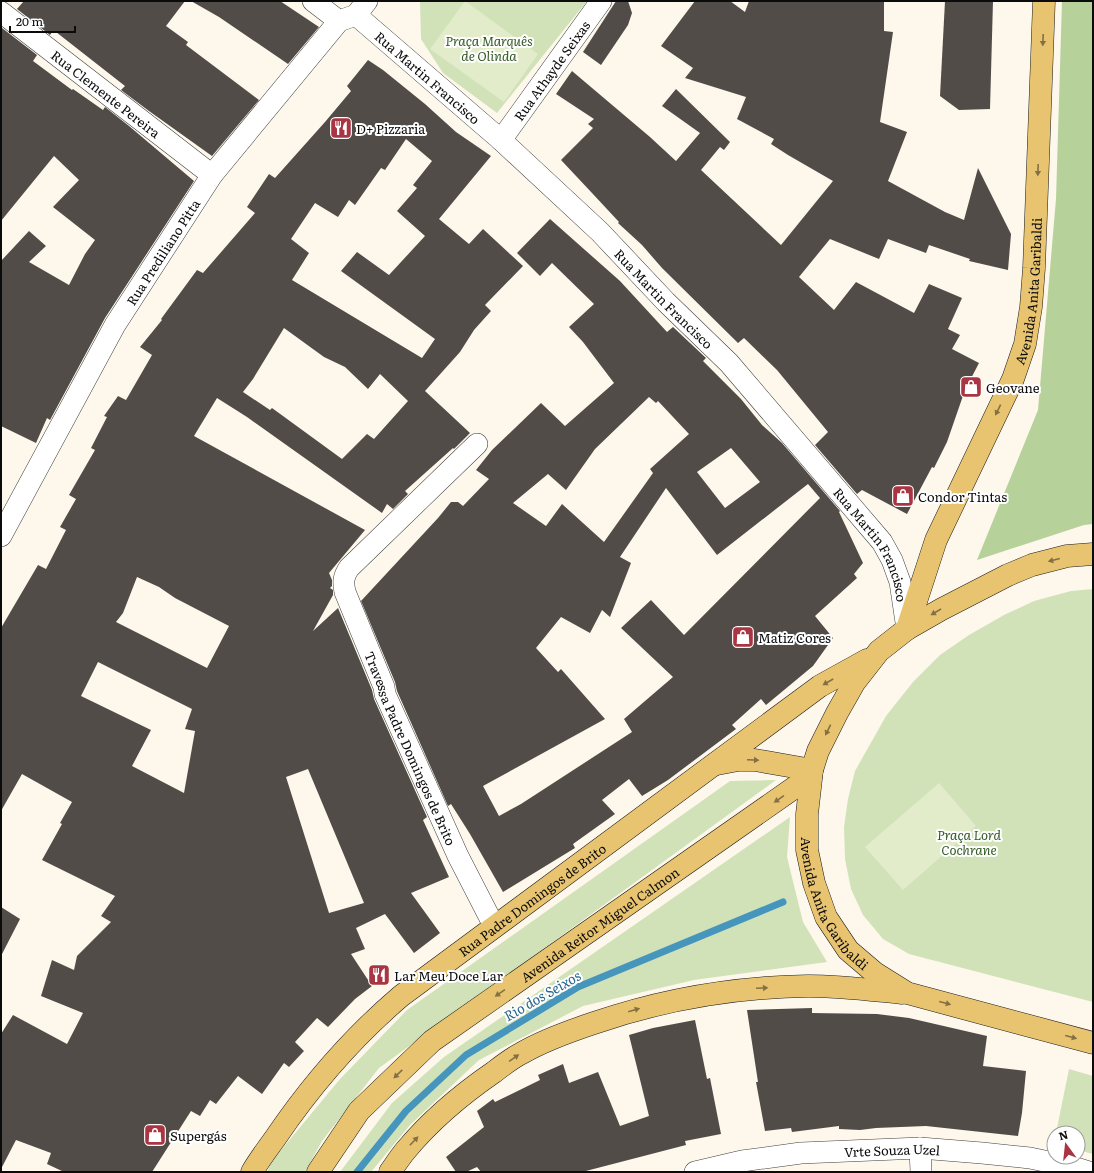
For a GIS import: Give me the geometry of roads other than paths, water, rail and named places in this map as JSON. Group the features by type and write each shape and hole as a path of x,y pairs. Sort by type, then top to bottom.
{"main road":[{"name":"Avenida Anita Garibaldi","path":"907,629 936,540 1013,379 1025,344 1031,307 1034,268 1044,1"},
{"name":"Avenida Anita Garibaldi","path":"1093,554 1067,556 1032,565 1008,575 907,629 874,655 854,683 818,751 812,773 807,814 807,850 814,883 826,917 848,950 875,973 907,994 1093,1043"},
{"name":"Rua Padre Domingos de Brito","path":"252,1172 292,1113 336,1058 375,1018 401,996 430,973 820,686 874,655"},
{"name":"Rua Padre Domingos de Brito","path":"714,765 738,760 755,760 812,773"},
{"name":"Avenida Reitor Miguel Calmon","path":"318,1172 360,1111 432,1041 812,773"},
{"path":"390,1172 406,1150 438,1116 476,1084 521,1053 565,1032 612,1016 657,1004 700,995 750,989 809,986 861,988 907,994"}],"street":[{"name":"Rua Martin Francisco","path":"312,1 354,12 501,140 600,232 666,302 729,363 882,542 892,560 900,582 907,629"},
{"name":"Rua Athayde Seixas","path":"501,140 601,1"},
{"name":"Rua Clemente Pereira","path":"1,12 212,175"},
{"name":"Rua Prediliano Pitta","path":"1,536 115,325 212,175 354,12"},
{"name":"Travessa Padre Domingos de Brito","path":"476,444 349,568 343,581 345,592 384,687 385,694 458,856 494,926"},
{"name":"Vrte Souza Uzel","path":"695,1172 742,1161 801,1153 920,1148 1030,1158 1089,1172"},
{"path":"920,1148 921,1172"},
{"path":"982,1153 1003,1172"}],"waterway":[{"name":"Rio dos Seixos","path":"357,1172 406,1111 466,1055 578,987 783,902"}],"place":[{"name":"D+ Pizzaria","path":"341,128"},
{"name":"Geovane","path":"971,387"},
{"name":"Condor Tintas","path":"903,496"},
{"name":"Matiz Cores","path":"743,637"},
{"name":"Lar Meu Doce Lar","path":"379,975"},
{"name":"Supergás","path":"155,1135"}],"park label":[{"name":"Praça Marquês de Olinda","path":"489,48"},
{"name":"Praça Lord Cochrane","path":"969,842"}]}
